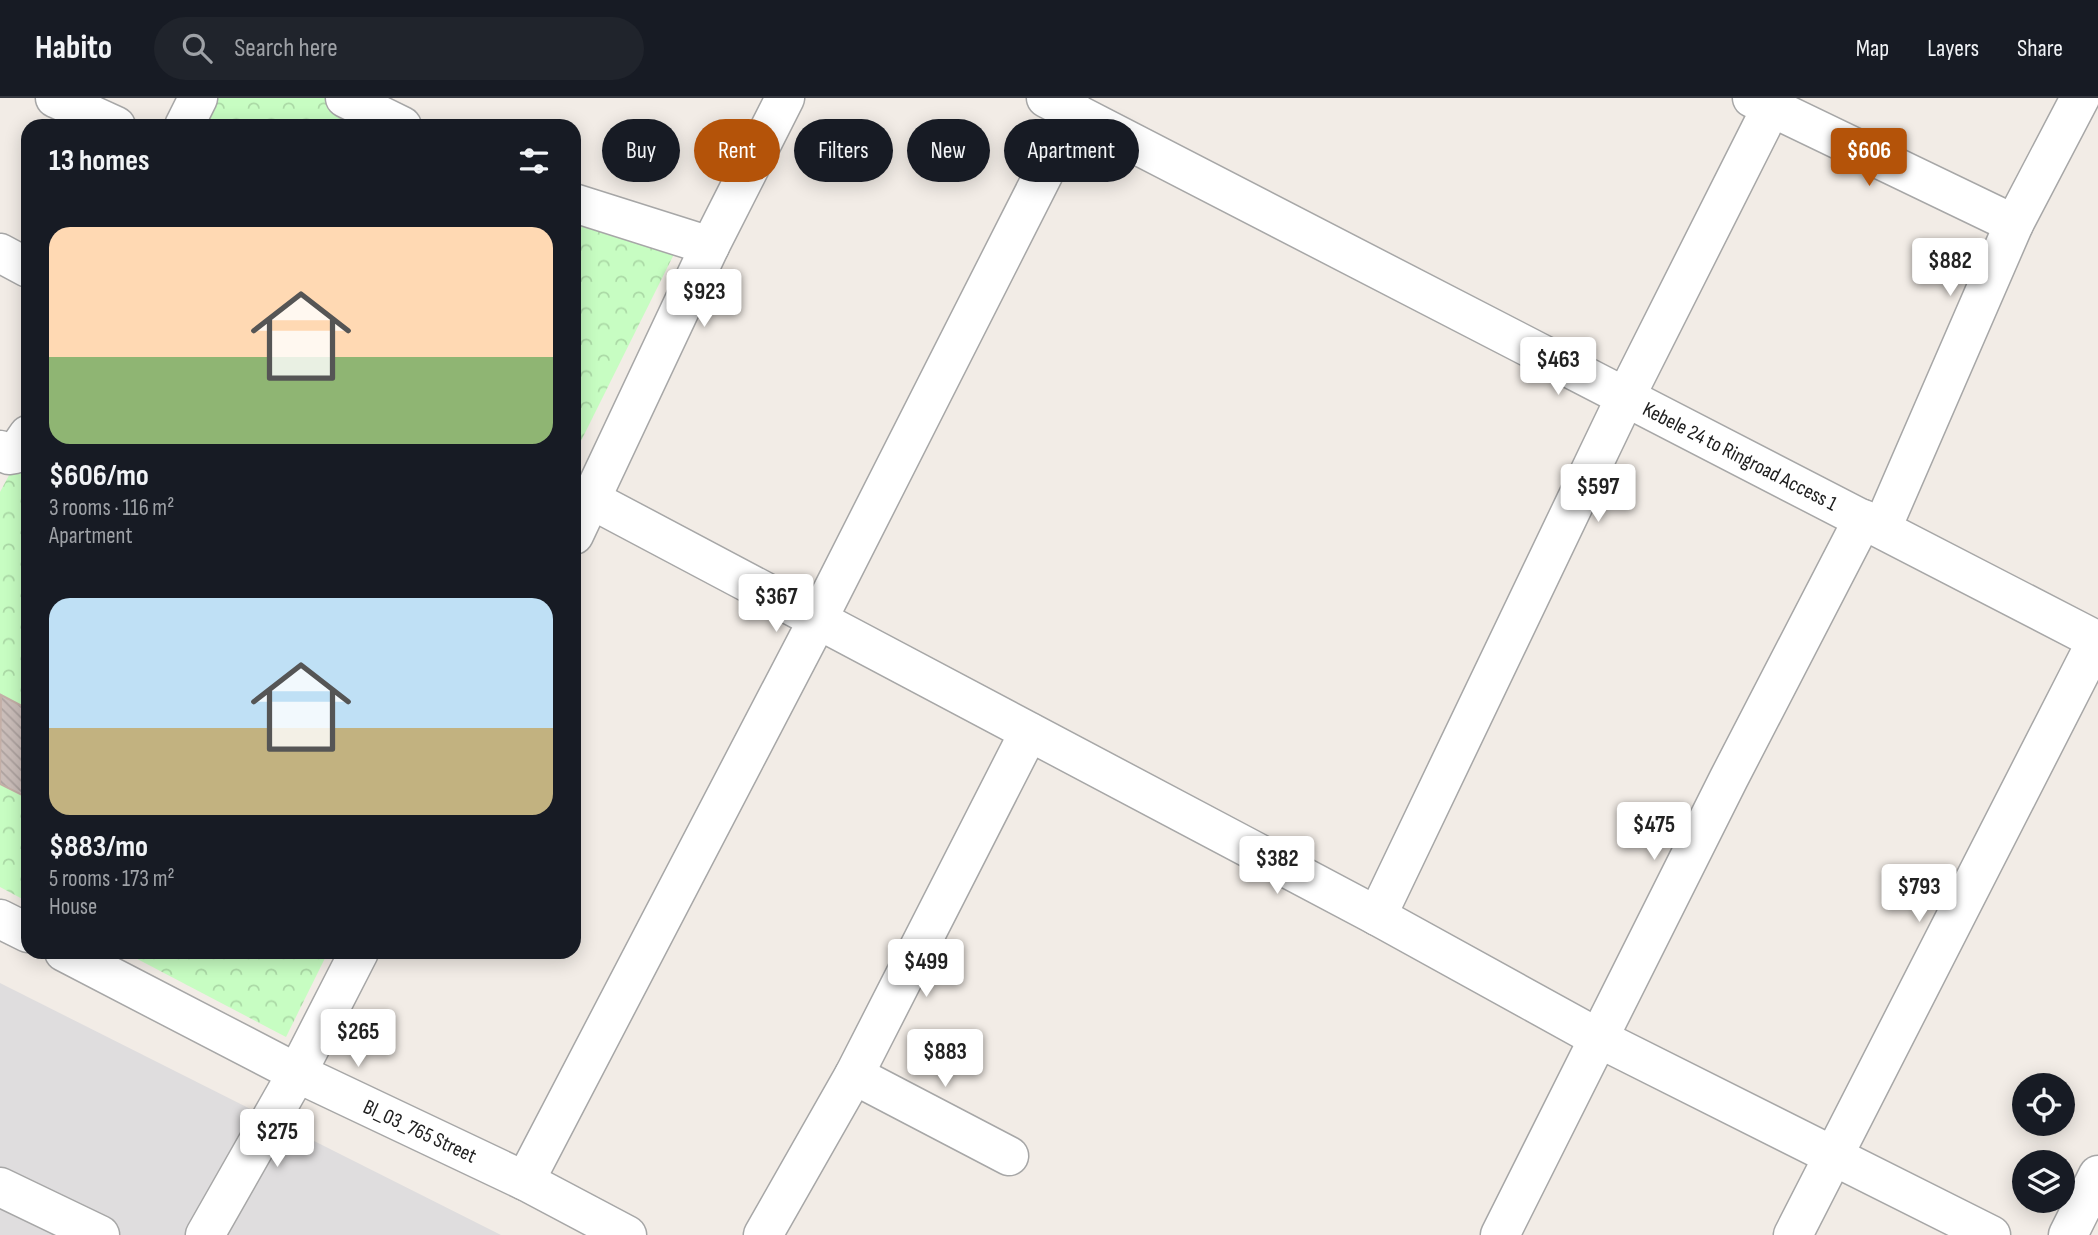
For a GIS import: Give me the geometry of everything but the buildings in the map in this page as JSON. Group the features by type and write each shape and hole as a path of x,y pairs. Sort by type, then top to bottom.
{"street":[{"path":"55,98 101,119"},
{"path":"188,119 198,98"},
{"path":"345,98 388,119"},
{"path":"581,521 710,246 785,98"},
{"path":"1377,915 1625,398 1761,103 2014,224"},
{"path":"526,1181 817,621 1061,105"},
{"name":"Kebele 24 to Ringroad Access 1","path":"1061,105 2097,641"},
{"path":"1500,1235 1729,778 1873,523 2014,224 2082,116"},
{"path":"581,205 710,246"},
{"path":"0,253 21,264"},
{"path":"0,450 9,455 15,454 21,445"},
{"path":"592,500 1377,915 1600,1039 1991,1235"},
{"path":"1793,1235 2097,641"},
{"path":"764,1235 854,1075 1029,732"},
{"path":"0,919 21,930"},
{"name":"Bl_03_765 Street","path":"77,959 297,1073 526,1181 627,1235"},
{"path":"205,1235 297,1073 355,959"},
{"path":"854,1075 1009,1156"},
{"path":"2068,1235 2098,1175"},
{"path":"0,1187 100,1235"}],"shaded area":[{"path":"0,983 501,1235 0,1235"}],"green space":[{"path":"213,98 361,98 412,119 202,119"},
{"path":"581,188 686,230 581,441"},
{"path":"21,453 21,898 0,887 0,492"},
{"path":"137,959 325,959 286,1037"}]}
